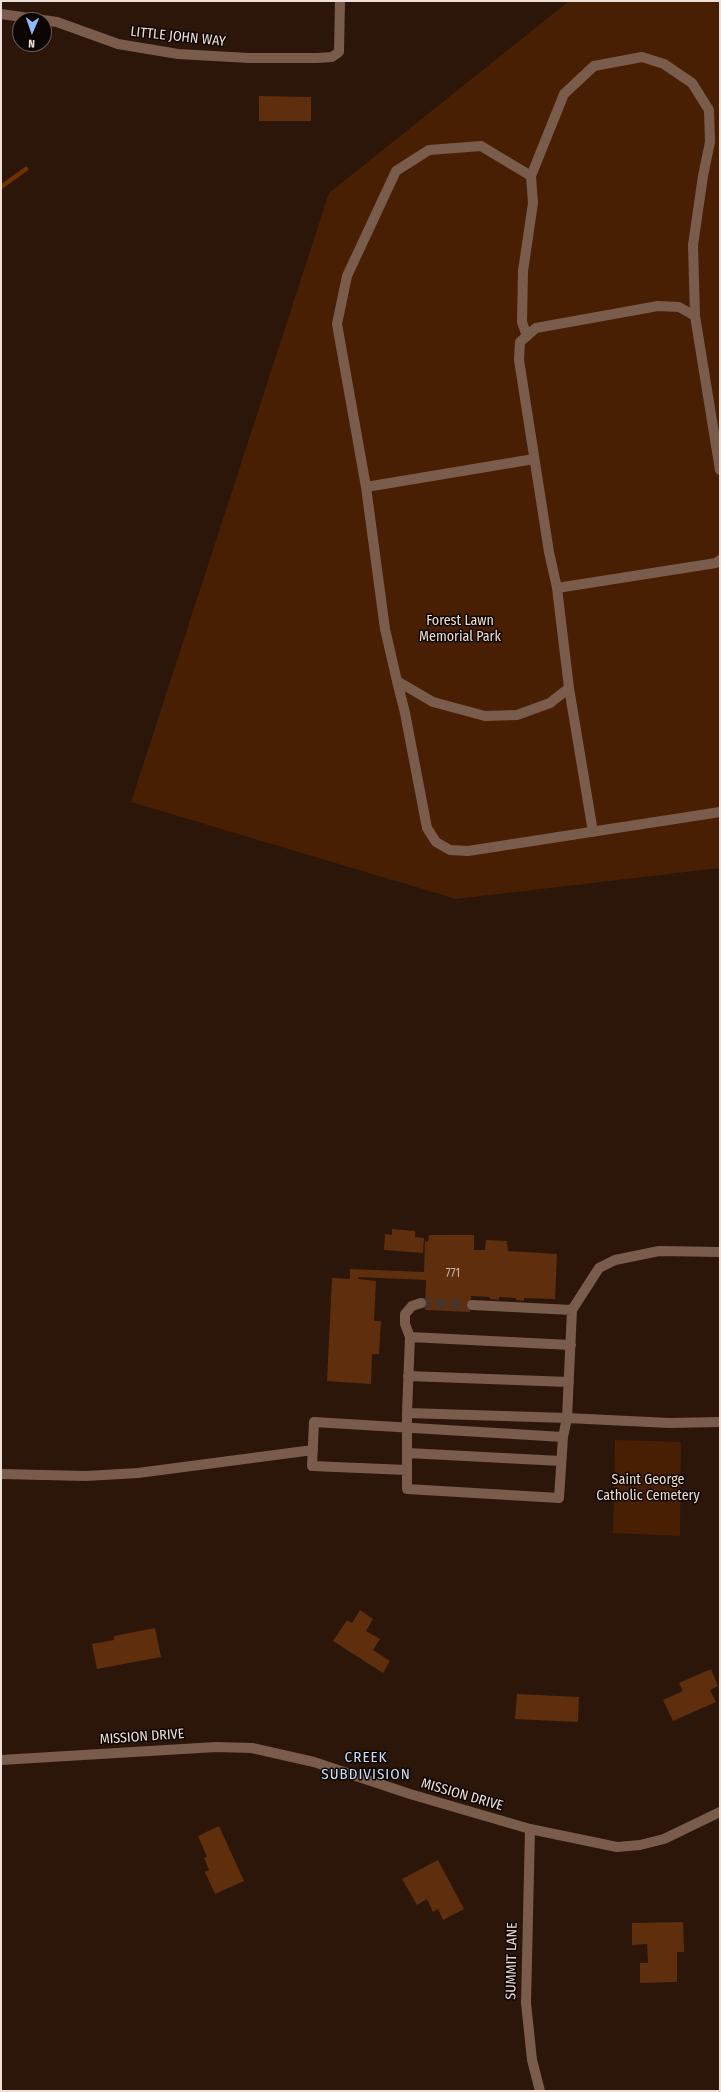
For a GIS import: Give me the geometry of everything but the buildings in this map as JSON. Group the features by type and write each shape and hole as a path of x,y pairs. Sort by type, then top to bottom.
{"street":[{"name":"LITTLE JOHN WAY","path":"1,14 57,22 118,44 178,54 249,58 332,57 339,52 340,1"},
{"path":"527,336 522,322 523,271 533,203 531,176 564,94 594,66 642,57 664,64 692,83 709,110 710,142 703,176 693,245 695,316 717,432 720,470"},
{"path":"531,176 482,146 429,150 396,171 347,276 337,324 366,487 385,629 396,681 405,713 427,828 436,842 450,850 468,851 720,812"},
{"path":"593,832 569,688 557,588 549,552 519,360 520,342 536,328 658,306 679,307 695,316"},
{"path":"366,487 534,459"},
{"path":"557,588 716,563 720,560"},
{"path":"396,681 433,702 485,716 517,715 550,703 569,688"},
{"path":"421,1303 412,1306 405,1314 405,1324 410,1337 407,1413 407,1489 559,1498 563,1438 567,1418 572,1310 599,1268 615,1260 659,1251 720,1252"},
{"path":"472,1305 572,1310"},
{"path":"410,1337 571,1345"},
{"path":"408,1376 569,1382"},
{"path":"407,1413 669,1423 720,1422"},
{"path":"407,1470 312,1466 314,1422 563,1438"},
{"path":"1,1474 86,1476 138,1473 313,1450"},
{"path":"407,1453 561,1461"},
{"name":"MISSION DRIVE","path":"1,1760 216,1746 252,1748 314,1762 410,1794 530,1829 617,1847 640,1845 664,1840 720,1812"},
{"name":"SUMMIT LANE","path":"530,1829 526,2003 532,2060 540,2091"}],"green space":[{"name":"Forest Lawn Memorial Park","path":"569,1 720,1 720,868 456,899 131,802 329,193"},
{"name":"Saint George Catholic Cemetery","path":"615,1440 681,1442 680,1536 613,1533"}],"waterway":[{"path":"1,187 26,169"}],"tunnel":[{"path":"421,1303 472,1305"}],"district":[{"name":"CREEK SUBDIVISION","path":"366,1766"}]}
